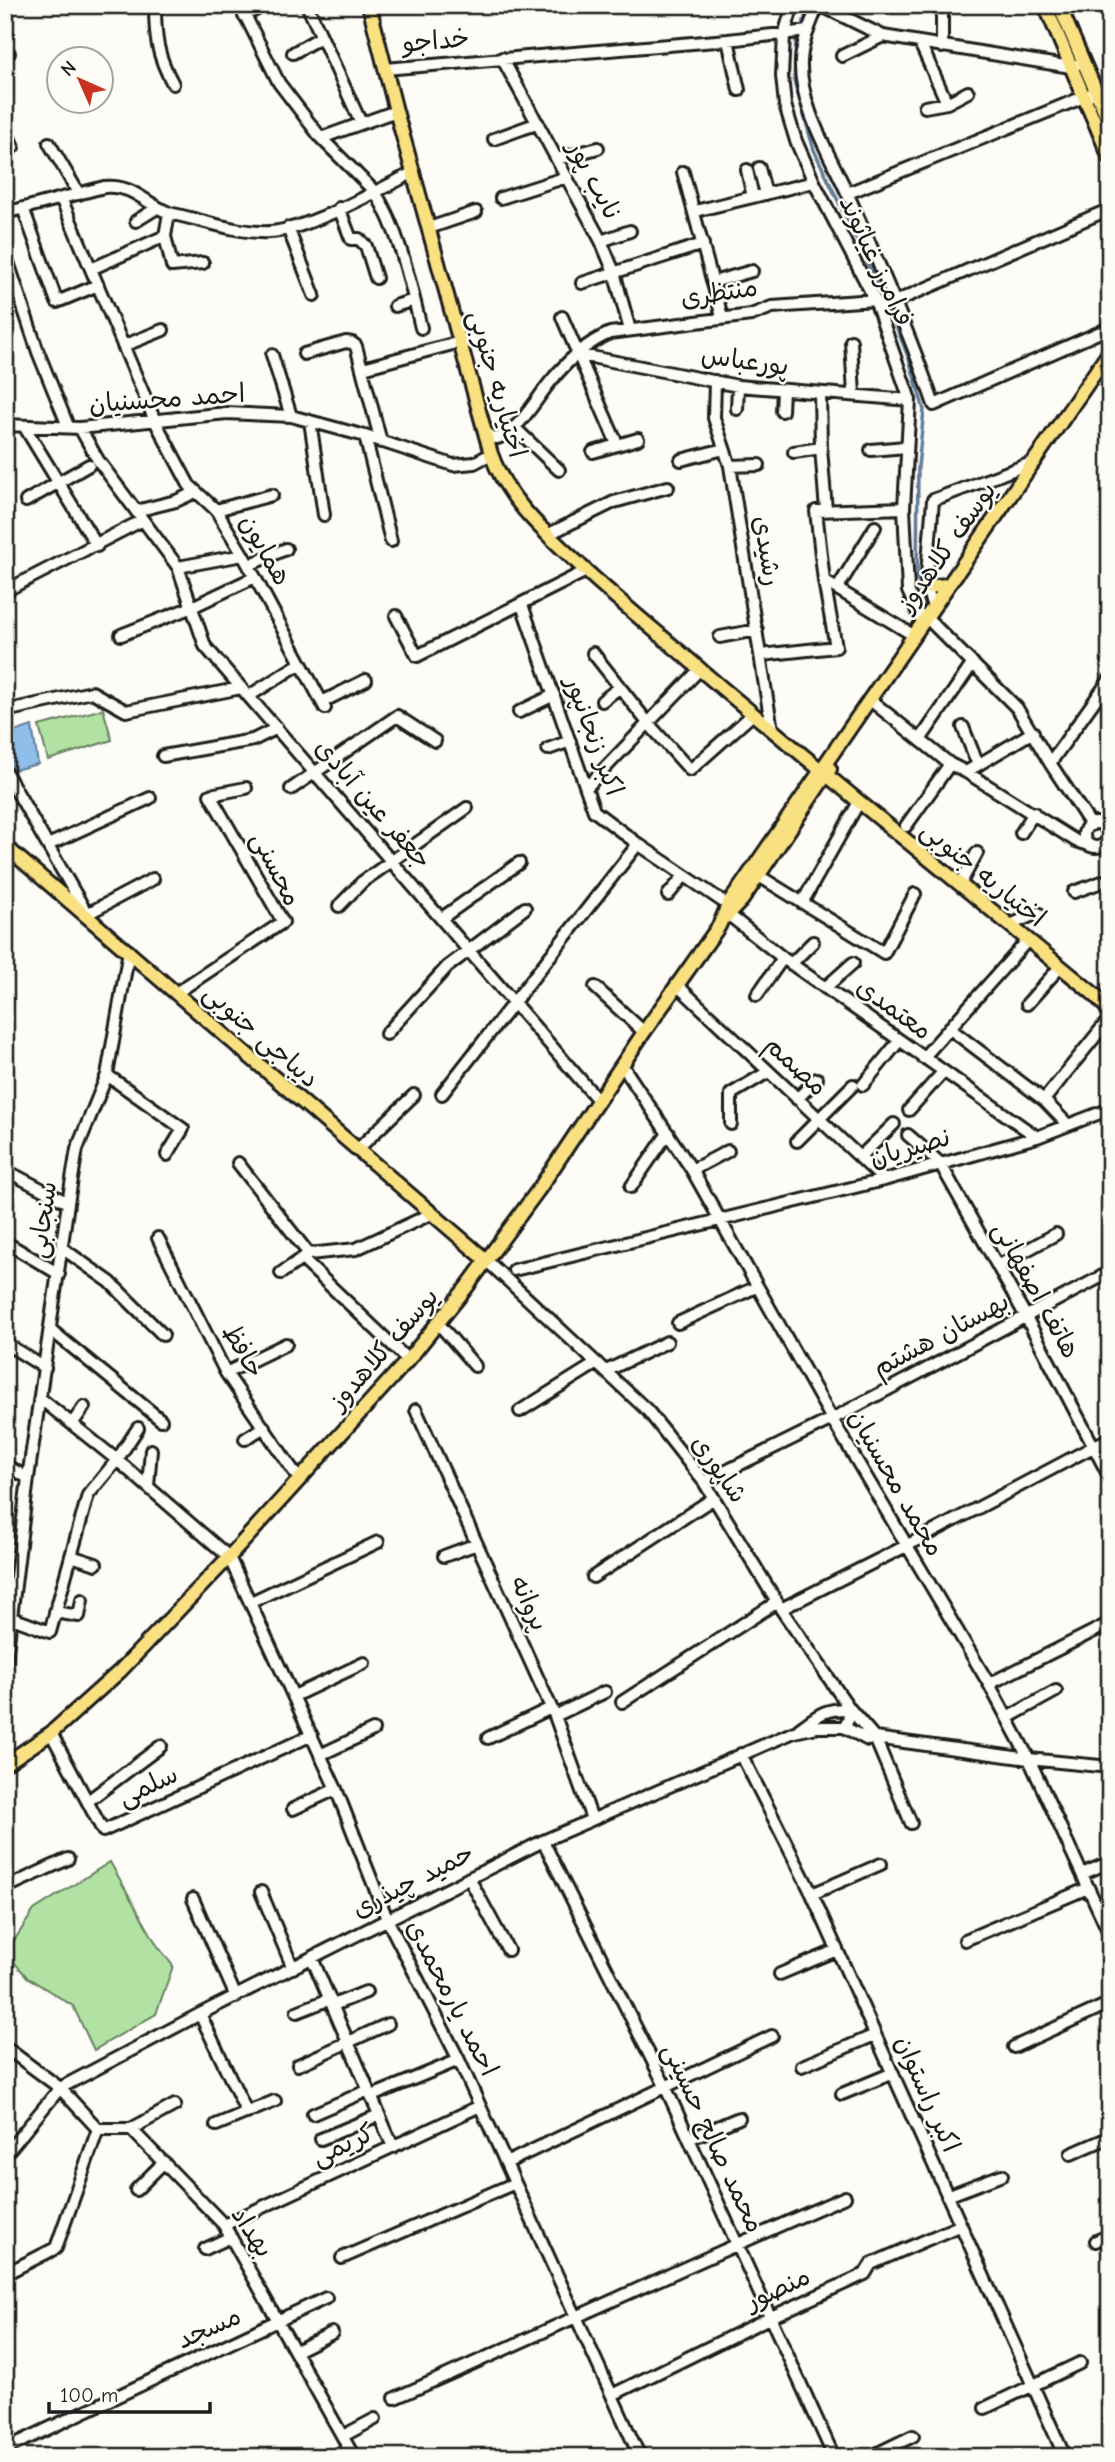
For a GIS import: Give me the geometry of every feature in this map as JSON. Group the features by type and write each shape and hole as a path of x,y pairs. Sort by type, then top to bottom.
{"main road":[{"name":"اختیاریه جنوبی","path":"369,5 493,460 503,482 518,503 547,535 586,571 700,669 1110,1011"},
{"path":"1045,5 1110,158"},
{"path":"1059,5 1110,124"},
{"name":"یوسف کلاهدوز","path":"823,771 1110,351"},
{"name":"یوسف کلاهدوز","path":"872,701 913,635 926,622 947,585 961,571 1110,365"},
{"path":"926,587 947,585"},
{"path":"728,910 742,900 759,876 823,771"},
{"path":"728,910 823,771"},
{"name":"دیباجی جنوبی","path":"7,848 87,914 486,1260"},
{"name":"یوسف کلاهدوز","path":"5,1764 51,1733 120,1671 229,1557 408,1360 539,1189 728,910"}],"street":[{"path":"155,5 158,53 173,84"},
{"path":"265,5 242,10 279,83 321,138 375,191 397,239 421,328"},
{"path":"307,5 361,123"},
{"name":"فرامرز غیاثوند","path":"793,5 784,35 782,76 785,104 796,141 814,182 876,304 910,400 905,447 904,509 908,591 926,622"},
{"path":"819,5 883,36 1071,67 1084,62"},
{"name":"فرامرز غیاثوند","path":"819,5 808,31 801,62 806,94 822,142 848,193 895,302 934,405 1107,328"},
{"path":"942,5 943,47"},
{"name":"خداجو","path":"385,69 808,31"},
{"path":"842,56 883,36"},
{"path":"293,53 321,37"},
{"path":"728,40 739,90"},
{"path":"920,43 947,103"},
{"name":"نایب پور","path":"502,58 601,240 614,272 631,330"},
{"path":"848,193 1096,91"},
{"path":"925,107 947,103 968,92"},
{"path":"321,138 396,111"},
{"path":"494,139 538,123"},
{"path":"5,150 13,147 8,135"},
{"path":"49,143 79,194"},
{"path":"557,159 598,148"},
{"path":"759,167 766,194"},
{"path":"747,170 753,197"},
{"path":"5,213 119,186 169,213 253,231 271,232 288,229 339,208 414,172"},
{"path":"683,172 722,317"},
{"path":"501,198 567,177"},
{"path":"695,211 814,182"},
{"name":"همایون","path":"61,198 155,421 189,485 216,510 249,565 324,705 366,680"},
{"path":"23,208 57,302 98,285"},
{"path":"136,221 157,208"},
{"path":"339,208 351,239 359,239 366,246 376,278"},
{"name":"منتظری","path":"493,460 514,427 553,378 576,354 601,336 751,315 772,307 895,302 1110,209"},
{"path":"429,228 476,212"},
{"path":"169,213 164,236 172,265 203,263"},
{"path":"288,229 314,295"},
{"path":"601,240 630,231"},
{"path":"91,269 164,236"},
{"path":"582,283 703,244"},
{"name":"جعفر عین آبادی","path":"5,253 38,352 74,427 178,567 205,646 598,1100"},
{"path":"713,282 752,271"},
{"path":"395,306 414,300"},
{"path":"562,317 617,444"},
{"path":"123,346 163,330"},
{"path":"851,341 854,396"},
{"path":"304,354 346,342 356,346 380,442"},
{"path":"363,368 460,342"},
{"name":"پورعباس","path":"576,354 738,386 910,400"},
{"path":"272,355 291,416"},
{"name":"رشیدی","path":"715,381 714,418 730,466 772,730"},
{"path":"737,409 738,386"},
{"path":"782,411 783,390"},
{"path":"820,393 826,510"},
{"name":"احمد محسنیان","path":"5,425 74,427 227,413 291,416 365,436 453,465 493,460"},
{"path":"310,421 324,515"},
{"path":"24,426 97,546"},
{"path":"485,433 494,438 501,437 514,427 559,470"},
{"path":"365,436 391,541"},
{"path":"593,452 638,439"},
{"path":"871,450 905,447"},
{"path":"794,452 821,448"},
{"path":"681,460 724,449"},
{"path":"933,606 926,587 933,500 1034,462"},
{"path":"26,501 89,465"},
{"path":"730,466 759,465"},
{"path":"547,535 614,502 668,487"},
{"path":"5,592 97,546 140,515 196,492"},
{"path":"216,510 272,495"},
{"path":"761,655 836,647 824,581 816,511 904,509"},
{"path":"837,589 875,527"},
{"path":"249,565 286,549"},
{"path":"178,567 243,555"},
{"path":"396,616 417,656 586,571"},
{"path":"121,635 192,607 255,577"},
{"path":"824,581 913,635"},
{"name":"اکبر زنجانپور","path":"522,605 594,811 728,910"},
{"path":"926,622 973,663 1017,708 1091,825"},
{"path":"720,637 757,630"},
{"path":"593,653 690,770 753,714"},
{"path":"5,711 92,692 126,710 245,692 301,663"},
{"path":"920,740 973,663"},
{"path":"586,788 700,669"},
{"path":"1050,763 1110,679"},
{"path":"602,701 620,687"},
{"path":"519,712 554,695"},
{"path":"872,701 950,764 1076,841 1098,847 1107,845 1106,828 1099,824 1091,825 1085,833 1086,840 1091,845"},
{"path":"291,789 397,716 435,741"},
{"path":"963,727 978,765"},
{"path":"163,756 253,740 276,728"},
{"path":"966,772 1033,732"},
{"path":"548,749 570,741"},
{"path":"906,826 950,764"},
{"path":"5,771 87,914 153,879"},
{"name":"محسنی","path":"176,993 283,922 211,794 246,788"},
{"path":"48,845 150,798"},
{"path":"802,903 859,802"},
{"path":"339,906 362,882 467,808"},
{"path":"1021,833 1034,813"},
{"path":"442,1094 638,844"},
{"path":"5,865 7,848"},
{"path":"960,884 977,853"},
{"path":"442,918 519,863"},
{"path":"668,895 684,876"},
{"path":"759,876 884,953 915,894"},
{"path":"1074,892 1110,879"},
{"path":"386,1034 447,967 525,908"},
{"name":"معتمدی","path":"728,910 787,961 1037,1137"},
{"path":"1010,925 1038,913"},
{"path":"923,1058 1028,940"},
{"path":"757,995 787,961 813,942"},
{"name":"سنجابی","path":"5,1667 12,1618 10,1602 77,1149 107,1075 129,951"},
{"path":"825,988 853,962"},
{"path":"1027,1004 1060,967"},
{"name":"مصمم","path":"677,985 884,1180"},
{"path":"595,987 644,1032"},
{"path":"1044,1100 1110,1018"},
{"path":"950,1028 1044,1100 1068,1125"},
{"path":"797,1141 858,1085 899,1041"},
{"name":"محمد محسنیان","path":"622,1065 692,1170 832,1419 989,1684 1029,1759 1110,1935"},
{"path":"732,1124 731,1094 768,1072"},
{"path":"909,1110 943,1072"},
{"path":"107,1075 183,1129 167,1156"},
{"path":"797,1099 817,1079"},
{"path":"357,1150 414,1095"},
{"name":"نصیریان","path":"514,1270 884,1180 1037,1137 1110,1109"},
{"path":"860,1157 894,1124"},
{"path":"631,1187 668,1133"},
{"name":"هاتف اصفهانی","path":"908,1135 940,1163 1025,1315 1110,1478"},
{"path":"692,1170 728,1151"},
{"path":"238,1163 305,1256 408,1360"},
{"path":"5,1170 68,1203"},
{"path":"281,1273 305,1256 356,1248 432,1214"},
{"path":"998,1266 1056,1234"},
{"name":"حافظ","path":"158,1238 226,1373 299,1479"},
{"path":"5,1242 59,1274"},
{"path":"62,1248 110,1282 163,1335"},
{"name":"شاپوری","path":"486,1260 648,1411 704,1482 779,1605 850,1709 875,1738 911,1823"},
{"name":"بهستان هشتم","path":"704,1482 832,1419 1110,1272"},
{"path":"678,1323 756,1287"},
{"path":"438,1323 475,1366"},
{"path":"51,1330 161,1420"},
{"path":"520,1411 601,1367 667,1342"},
{"path":"5,1343 45,1367"},
{"path":"226,1373 286,1344"},
{"path":"41,1399 148,1486 229,1557"},
{"path":"72,1424 84,1407"},
{"name":"پروانه","path":"416,1410 553,1712 592,1819"},
{"path":"245,1439 264,1427"},
{"path":"12,1618 50,1632 88,1494 117,1460 138,1428"},
{"path":"622,1702 779,1605 906,1546 1110,1438"},
{"path":"148,1486 151,1450"},
{"path":"5,1465 29,1478"},
{"path":"593,1577 714,1499"},
{"path":"251,1602 378,1542"},
{"path":"444,1556 477,1544"},
{"path":"71,1556 96,1564"},
{"name":"احمد یارمحمدی","path":"229,1557 312,1735 387,1919 459,2060 640,2457"},
{"path":"55,1612 79,1616 82,1600"},
{"path":"989,1684 1110,1623"},
{"path":"294,1696 364,1663"},
{"path":"1007,1717 1056,1691"},
{"path":"488,1738 605,1692"},
{"path":"844,1727 850,1709"},
{"name":"حمید چیذری","path":"794,1732 825,1711 850,1709"},
{"name":"حمید چیذری","path":"60,2088 200,2014 543,1841 794,1732 817,1727 844,1727 868,1740 875,1738 1110,1767"},
{"path":"320,1755 373,1730"},
{"name":"سلمی","path":"51,1733 103,1831 312,1735"},
{"path":"88,1801 161,1746"},
{"name":"اکبر راستوان","path":"741,1754 812,1895 1065,2457"},
{"path":"293,1810 335,1789"},
{"name":"محمد صالح حسینی","path":"543,1841 665,2086 834,2457"},
{"path":"5,1888 68,1859"},
{"path":"1082,1874 1110,1862"},
{"path":"812,1895 881,1864"},
{"path":"469,1878 508,1950"},
{"path":"965,1940 1088,1888"},
{"path":"261,1892 293,1968"},
{"path":"193,1899 236,1997"},
{"path":"780,1974 837,1950"},
{"path":"312,1958 393,2147"},
{"path":"297,2012 366,1992"},
{"path":"1014,2047 1110,2003"},
{"path":"200,2014 247,2113"},
{"path":"298,2065 388,2024"},
{"path":"802,2066 875,2035"},
{"path":"506,2163 772,2036"},
{"path":"5,2047 60,2088 98,2129 131,2129 175,2105"},
{"path":"313,2114 459,2060"},
{"path":"842,2094 892,2073"},
{"path":"5,2155 60,2088"},
{"path":"216,2125 275,2102"},
{"name":"کریمی","path":"224,2225 480,2106"},
{"path":"321,2139 379,2115"},
{"path":"689,2139 739,2118"},
{"path":"5,2274 56,2248 98,2129"},
{"name":"بهداد","path":"131,2129 224,2225 280,2321 351,2453"},
{"path":"1072,2154 1110,2137"},
{"path":"136,2190 164,2162"},
{"path":"947,2196 1002,2175"},
{"path":"342,2258 515,2183"},
{"path":"395,2398 845,2197"},
{"name":"منصور","path":"612,2395 865,2274 872,2264 961,2225"},
{"path":"1096,2241 1110,2235"},
{"path":"205,2249 231,2236"},
{"name":"مسجد","path":"5,2449 326,2298"},
{"path":"296,2351 332,2333"},
{"path":"985,2408 1080,2363"},
{"path":"343,2436 375,2419"},
{"path":"870,2457 913,2436"},
{"path":"332,2457 351,2453"}],"green space":[{"path":"103,709 112,740 48,760 39,726"},
{"path":"110,1862 157,1945 173,1966 156,2014 94,2050 73,2006 27,1977 6,1953 34,1910"}],"water":[{"path":"32,726 38,764 14,770 5,735"}],"waterway":[{"path":"803,23 810,5"},
{"path":"796,39 794,81 814,150 885,300"},
{"path":"890,311 909,359 924,410 918,467 917,581"}]}
